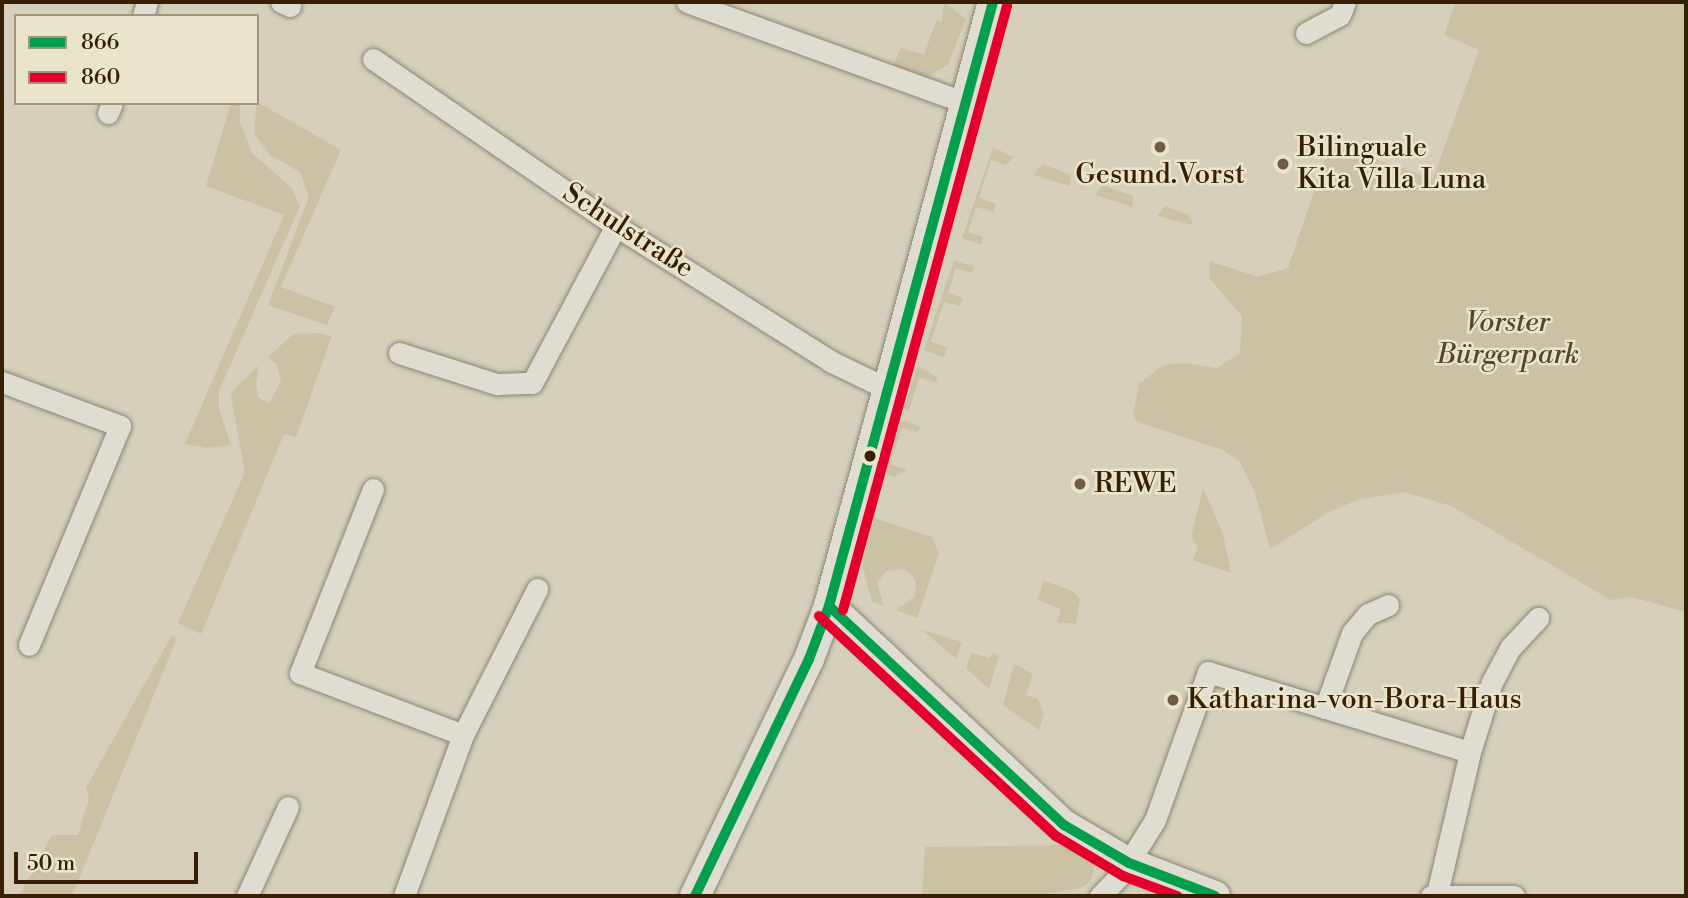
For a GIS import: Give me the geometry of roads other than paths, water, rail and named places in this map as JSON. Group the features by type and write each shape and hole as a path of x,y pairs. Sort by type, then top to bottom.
{"street":[{"path":"687,2 964,102"},
{"path":"695,896 809,659 829,607 890,390 964,102 993,2"},
{"path":"1306,33 1340,15 1345,2"},
{"name":"Schulstraße","path":"373,59 617,226 831,360 890,390"},
{"path":"399,353 497,384 532,383 617,226"},
{"path":"2,382 120,426 29,645"},
{"path":"373,489 300,673 463,735"},
{"path":"404,896 463,735 537,589"},
{"path":"1325,708 1352,633 1368,614 1388,605"},
{"path":"829,607 1063,825 1129,863 1215,896"},
{"path":"1514,896 1434,895 1470,752 1502,661 1538,618"},
{"path":"1100,896 1129,863 1155,820 1208,672 1470,752"},
{"path":"247,896 288,807"}],"place":[{"name":"Gesund.Vorst","path":"1160,147"},
{"name":"Bilinguale Kita Villa Luna","path":"1283,164"},
{"name":"REWE","path":"1080,484"},
{"name":"Katharina-von-Bora-Haus","path":"1173,700"}],"park label":[{"name":"Vorster Bürgerpark","path":"1508,339"}]}
